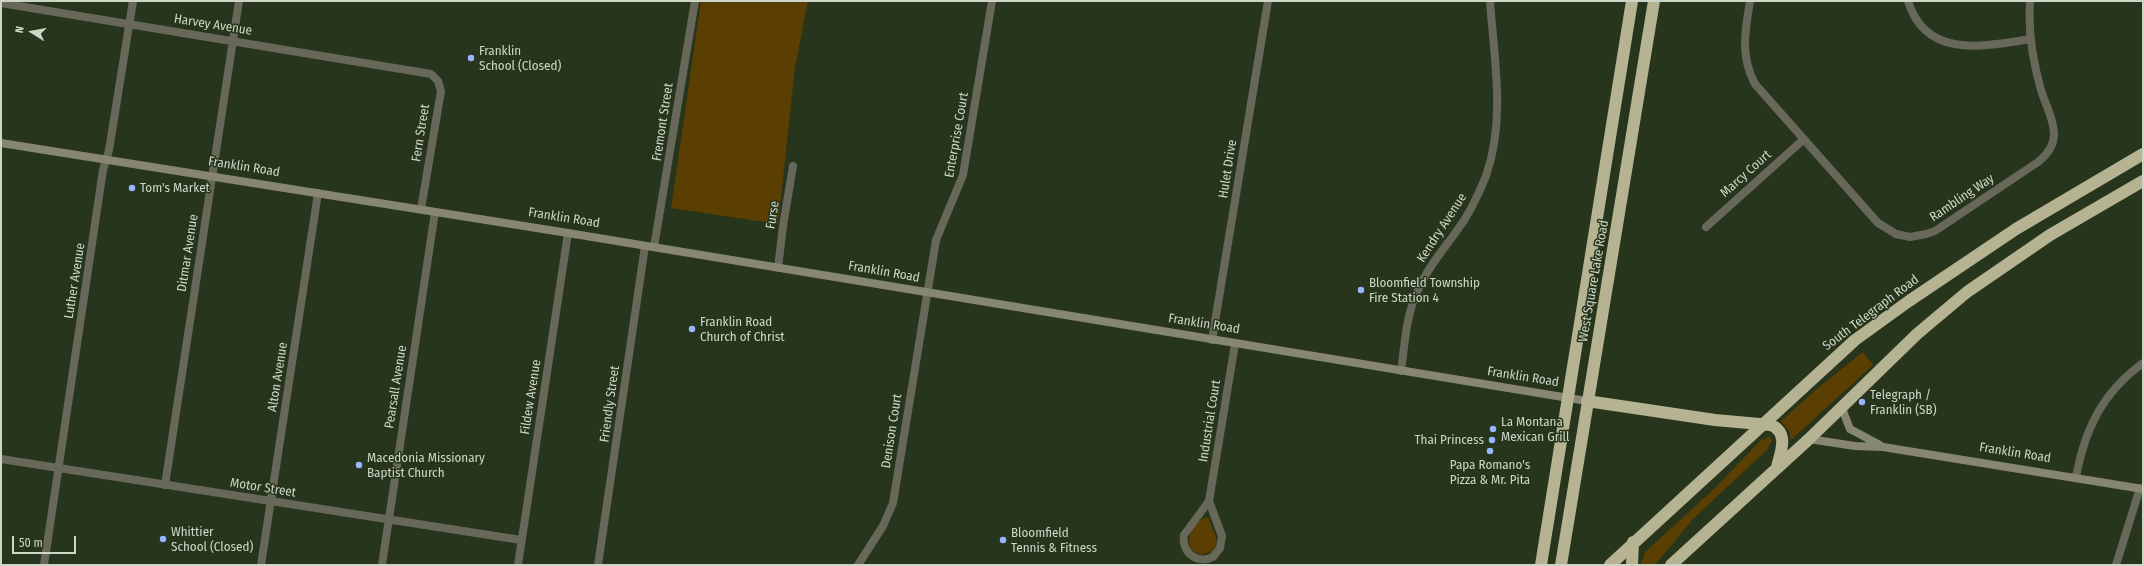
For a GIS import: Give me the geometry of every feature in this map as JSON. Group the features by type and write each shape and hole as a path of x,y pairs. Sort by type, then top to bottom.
{"highway":[{"name":"West Square Lake Road","path":"1541,565 1632,1"},
{"name":"West Square Lake Road","path":"1561,565 1654,1"},
{"name":"South Telegraph Road","path":"1610,565 1633,542 1855,340 1908,301 2016,229 2143,154"},
{"path":"1671,565 1809,439 1841,406 1917,334 1967,292 2050,235 2143,180"},
{"name":"Franklin Road","path":"1588,401 1715,420 1763,423"},
{"path":"1763,423 1778,428 1782,434 1783,441 1777,467"},
{"path":"1632,565 1633,542"}],"street":[{"name":"Luther Avenue","path":"44,565 106,159 133,1"},
{"name":"Ditmar Avenue","path":"165,485 239,1"},
{"name":"Fremont Street","path":"650,246 695,1"},
{"name":"Enterprise Court","path":"927,293 937,234 963,175 992,1"},
{"name":"Hulet Drive","path":"1212,340 1268,1"},
{"name":"Kendry Avenue","path":"1401,371 1408,319 1418,289 1426,274 1470,212 1486,174 1492,153 1497,127 1498,105 1496,56 1490,1"},
{"name":"Rambling Way","path":"1750,1 1744,42 1748,69 1760,91 1884,228 1896,234 1910,237 1935,231 2047,155 2051,147 2053,127 2040,88 2031,39 2030,1"},
{"path":"1908,1 1914,14 1925,28 1939,39 1949,43 1978,46 2031,39"},
{"name":"Harvey Avenue","path":"1,3 422,72"},
{"name":"Fern Street","path":"421,209 441,91 436,78 422,72"},
{"name":"Marcy Court","path":"1706,227 1804,139"},
{"name":"Franklin Road","path":"1,143 650,246 1234,344 1588,401"},
{"name":"Furse","path":"778,268 793,166"},
{"name":"Alton Avenue","path":"261,565 318,193"},
{"name":"Pearsall Avenue","path":"382,565 435,212"},
{"name":"Fildew Avenue","path":"518,565 568,233"},
{"name":"Friendly Street","path":"598,565 650,246"},
{"name":"Denison Court","path":"858,565 883,526 892,503 927,293"},
{"name":"Industrial Court","path":"1209,501 1186,530 1183,539 1188,552 1200,559 1209,559 1217,554 1222,541 1209,501 1234,344"},
{"path":"2076,477 2084,441 2091,422 2118,385 2143,362"},
{"name":"Franklin Road","path":"1841,406 1850,429 1883,447"},
{"name":"Franklin Road","path":"1809,439 1855,446 1883,447 2142,488"},
{"name":"Motor Street","path":"1,459 521,540"},
{"path":"2116,565 2142,488"}],"shaded area":[{"path":"701,1 808,1 795,68 778,224 671,208"},
{"path":"1863,352 1873,365 1791,440 1789,431 1781,421 1819,387"},
{"path":"1769,436 1772,441 1768,447 1769,448 1693,519 1655,565 1641,565 1641,561 1645,556 1643,554 1715,488 1762,439 1764,440"},
{"path":"1207,517 1210,520 1216,539 1216,545 1211,552 1200,555 1191,549 1189,539 1196,525"}],"place":[{"name":"Franklin School (Closed)","path":"471,58"},
{"name":"Tom's Market","path":"132,188"},
{"name":"Bloomfield Township Fire Station 4","path":"1361,290"},
{"name":"Franklin Road Church of Christ","path":"692,329"},
{"name":"Telegraph / Franklin (SB)","path":"1862,402"},
{"name":"La Montana Mexican Grill","path":"1493,429"},
{"name":"Thai Princess","path":"1492,440"},
{"name":"Papa Romano's Pizza & Mr. Pita","path":"1490,451"},
{"name":"Macedonia Missionary Baptist Church","path":"359,465"},
{"name":"Whittier School (Closed)","path":"163,539"},
{"name":"Bloomfield Tennis & Fitness","path":"1003,540"}]}
